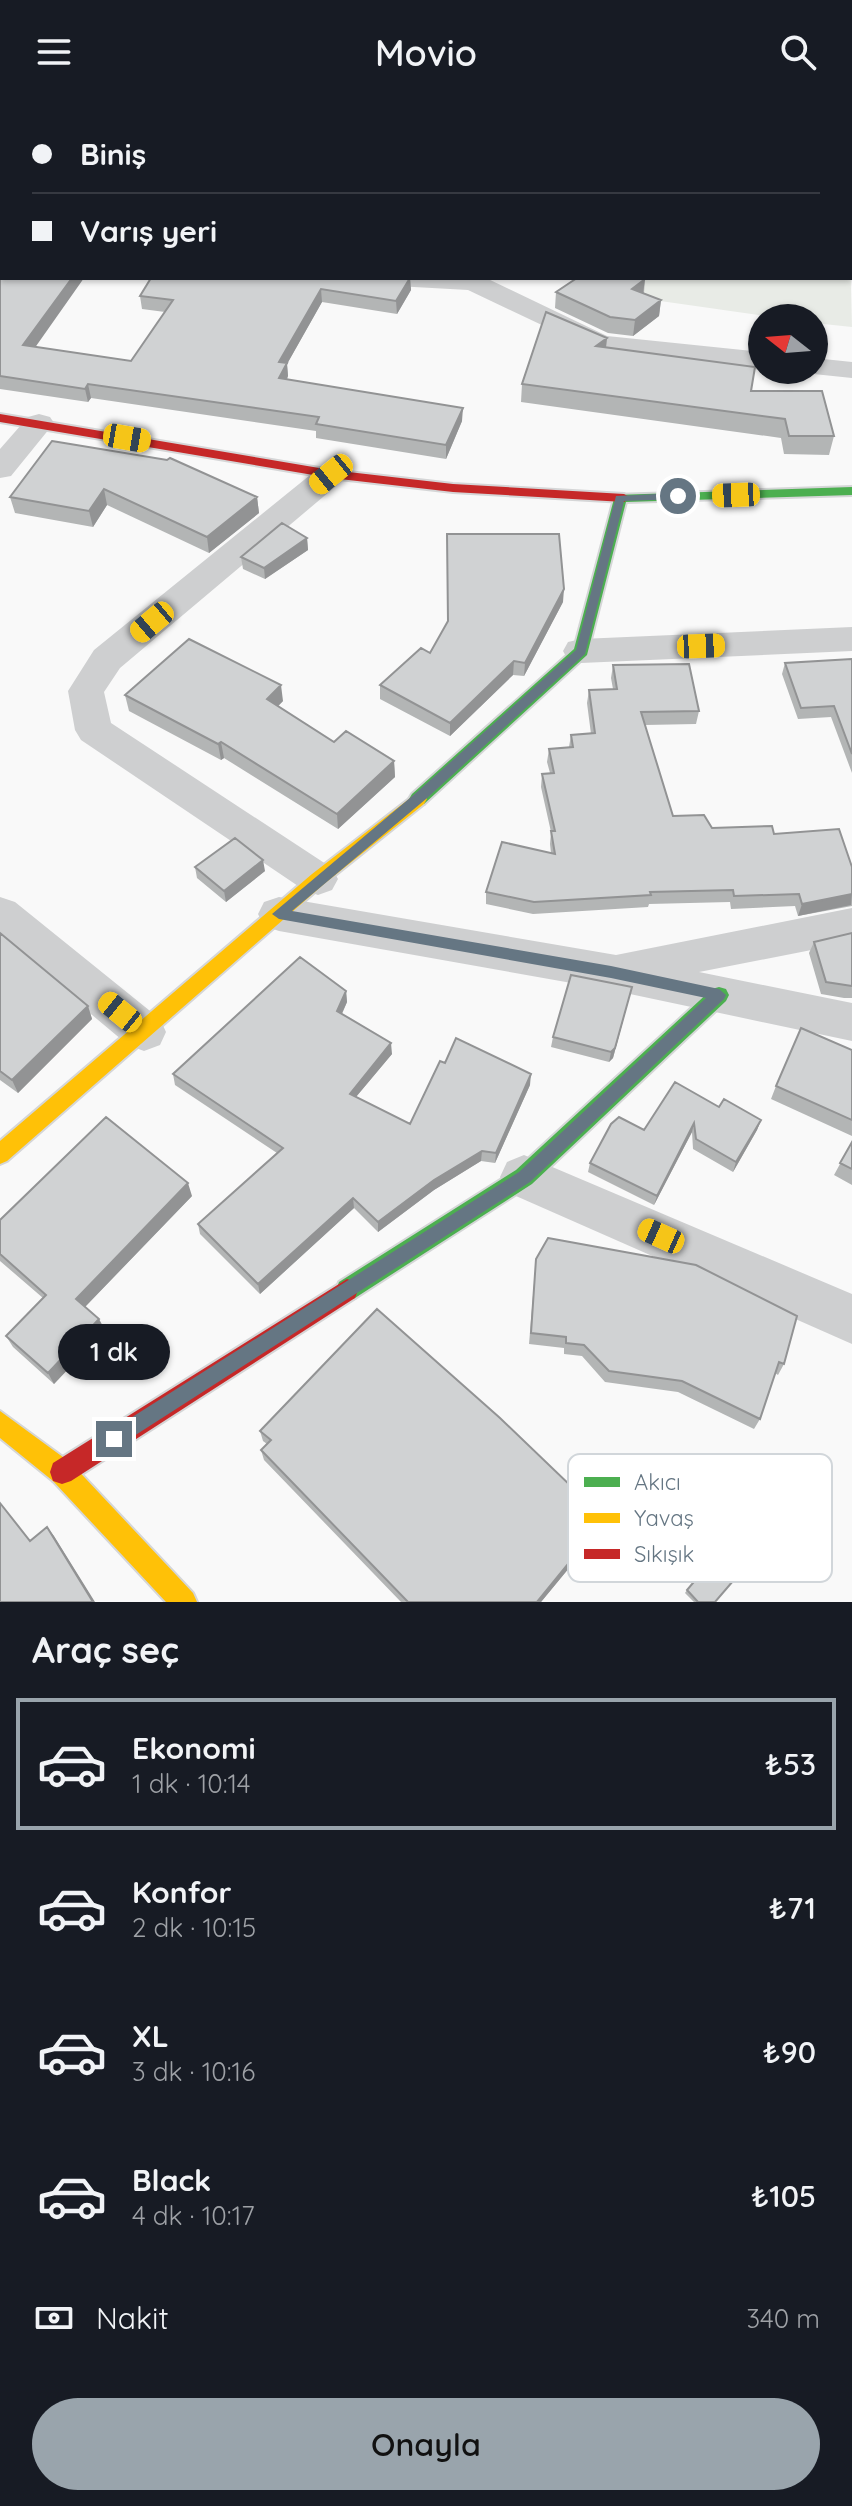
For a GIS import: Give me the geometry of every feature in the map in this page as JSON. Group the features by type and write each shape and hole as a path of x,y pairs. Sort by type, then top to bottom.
{"street":[{"path":"467,280 601,344 748,360"},
{"path":"828,367 851,367"},
{"path":"0,418 331,474 453,488 620,498 852,491"},
{"path":"0,469 39,423"},
{"path":"318,879 94,730 86,691 107,659 331,474"},
{"path":"0,1154 318,879 422,796 581,651 620,498"},
{"path":"581,651 852,639"},
{"path":"0,914 144,1032"},
{"path":"279,914 611,972 852,1022"},
{"path":"611,972 852,925"},
{"path":"62,1472 524,1177 719,995"},
{"path":"524,1177 852,1319"},
{"path":"0,1423 62,1472 184,1602"}],"shaded area":[{"path":"617,280 851,280 852,327 828,324 828,304 748,304 748,314 639,298"}],"building":[{"path":"0,280 71,280 23,345 131,361 173,300 140,296 150,280 409,280 396,301 321,289 279,362 287,363 279,378 463,408 446,445 316,424 319,417 88,384 85,389 0,376"},
{"path":"574,280 644,280 632,289 661,300 635,320 610,317 556,292"},
{"path":"546,312 607,338 596,346 748,366 751,391 822,391 834,436 789,436 785,419 522,384"},
{"path":"52,441 167,460 170,458 257,497 207,537 104,489 89,511 10,497"},
{"path":"282,523 307,538 264,568 241,557"},
{"path":"447,534 559,534 564,589 525,663 514,661 450,723 380,685 421,648 430,653 448,621"},
{"path":"189,639 281,685 267,699 334,742 346,731 394,761 337,814 221,742 218,744 125,695"},
{"path":"852,659 852,754 834,706 801,708 785,663"},
{"path":"689,664 699,711 641,712 673,816 704,815 712,828 772,826 774,834 839,829 852,867 852,894 802,904 799,894 734,896 733,890 650,892 651,895 534,902 486,892 502,842 555,854 551,831 555,831 542,774 554,773 549,749 573,747 571,735 595,733 589,690 617,689 613,665"},
{"path":"235,838 263,860 224,891 195,867"},
{"path":"0,933 88,1006 12,1080 0,1071"},
{"path":"852,933 852,986 826,982 814,942"},
{"path":"300,957 346,991 337,1011 391,1043 350,1094 410,1124 440,1061 445,1063 456,1038 531,1074 496,1153 482,1151 434,1180 378,1222 353,1198 258,1284 198,1224 283,1148 173,1074"},
{"path":"571,975 632,987 615,1048 611,1052 553,1037"},
{"path":"801,1028 852,1050 852,1120 776,1086"},
{"path":"675,1082 719,1107 724,1099 761,1120 736,1162 696,1139 694,1123 657,1196 590,1163 611,1124 619,1117 644,1130"},
{"path":"106,1117 188,1183 76,1299 99,1319 48,1373 6,1336 46,1295 0,1254 0,1220"},
{"path":"852,1142 852,1169 840,1163"},
{"path":"548,1238 696,1265 797,1316 784,1364 779,1362 760,1419 682,1381 609,1371 584,1345 566,1343 566,1337 531,1333 536,1259"},
{"path":"377,1309 568,1483 568,1564 537,1602 408,1602 261,1450 271,1440 260,1431"},
{"path":"0,1503 30,1541 47,1527 93,1602 0,1602"},
{"path":"694,1582 732,1582 715,1602 698,1602 687,1590"}],"traffic: fast":[{"path":"624,498 852,491"},
{"path":"418,799 581,651 620,498"},
{"path":"347,1290 524,1177 719,995"}],"traffic: slow":[{"path":"0,1154 318,879 418,799"},
{"path":"0,1423 62,1472 184,1602"}],"traffic: jam":[{"path":"0,418 331,474 453,488 624,498"},
{"path":"62,1472 347,1290"}],"route":[{"path":"114,1439 524,1177 719,995 611,972 279,914 422,796 581,651 620,498 678,496"}]}
